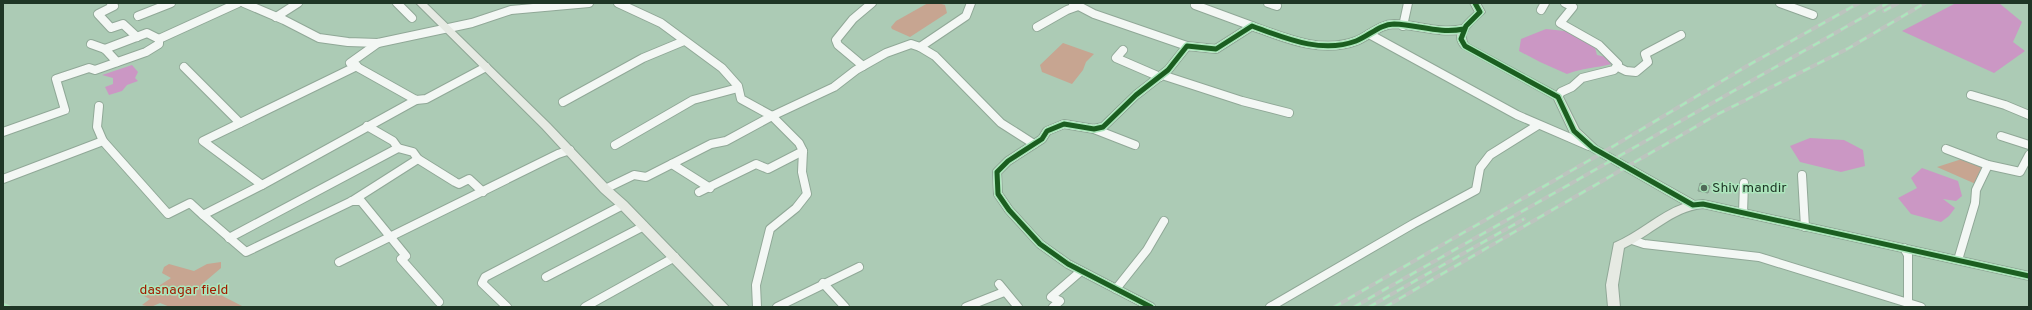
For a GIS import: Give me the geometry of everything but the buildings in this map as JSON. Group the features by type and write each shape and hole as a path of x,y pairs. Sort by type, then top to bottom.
{"street":[{"path":"111,3 114,6 98,14 111,28 123,24 137,37"},
{"path":"138,16 171,3"},
{"path":"159,39 238,3"},
{"path":"244,3 319,38 348,42 378,43 472,23 511,10 589,3"},
{"path":"276,17 298,3"},
{"path":"397,3 412,18"},
{"path":"421,3 570,150 605,189 623,205 723,307"},
{"path":"618,3 661,23 722,68 738,88 741,99 772,116 799,143 803,151 802,172 808,194 796,208 770,229 756,285 757,307"},
{"path":"863,66 838,45 836,40 854,19 872,3"},
{"path":"920,47 966,16 971,3"},
{"path":"1197,3 1195,5 1309,46 1344,44 1355,41 1382,26 1394,24 1454,32 1464,28"},
{"path":"1268,3 1277,6"},
{"path":"1403,26 1408,3"},
{"path":"1475,3 1480,12 1464,28 1460,36 1462,44 1473,52 1558,97 1574,131 1602,153"},
{"path":"1541,10 1545,3"},
{"path":"1565,3 1573,7 1560,23 1601,45 1614,58 1618,67 1626,71 1636,72 1648,62 1645,54 1681,35"},
{"path":"1780,3 1813,15"},
{"path":"1037,27 1075,4 1094,14 1187,46 1216,49 1252,26"},
{"path":"105,49 147,33 159,39"},
{"path":"1369,34 1460,85 1538,124 1602,153 1693,205"},
{"path":"3,132 65,110 56,79 89,68 95,70 146,52 159,44 159,39"},
{"path":"563,102 643,58 684,41"},
{"path":"378,43 350,63 416,100"},
{"path":"91,44 105,49 117,62"},
{"path":"605,189 634,175 646,177 711,144 726,141 772,116 834,87 863,66 886,53 911,44 920,47 935,56 1001,123 1034,144"},
{"path":"1094,129 1103,127 1136,95 1161,76 1177,60 1187,46"},
{"path":"1123,50 1116,58 1161,76 1242,101 1289,113"},
{"path":"262,184 203,141 357,66"},
{"path":"184,67 240,123"},
{"path":"204,214 416,100 426,99 486,67"},
{"path":"1558,97 1561,92 1572,87 1582,78 1618,67"},
{"path":"615,145 693,100 738,88"},
{"path":"1971,95 2006,105 2029,115"},
{"path":"99,106 97,127 103,141 168,214 190,203 246,252 352,201 418,159"},
{"path":"1135,145 1094,129 1064,124 1047,131 1042,138 1008,161 997,172 998,194 1009,210 1040,244 1081,271 1151,307"},
{"path":"1270,307 1413,224 1476,190 1480,168 1490,155 1538,124"},
{"path":"367,126 393,141 398,148 413,152 418,159 459,184 469,179 483,192"},
{"path":"2001,136 2029,145"},
{"path":"3,179 103,141"},
{"path":"229,238 398,148"},
{"path":"1946,149 1988,165 2020,172 2029,156"},
{"path":"339,262 558,154 570,150"},
{"path":"699,192 710,188 756,164 768,169 803,151"},
{"path":"672,164 710,188"},
{"path":"1958,260 1975,203 1976,190 1988,165"},
{"path":"1802,175 1805,226"},
{"path":"1743,213 1744,183"},
{"path":"352,201 361,201 406,256 402,259 439,302"},
{"path":"1614,307 1612,301 1612,283 1618,246 1632,240 1673,212 1693,205 1703,204 2029,276"},
{"path":"507,307 482,283 485,277 623,205"},
{"path":"1116,290 1147,250 1164,221"},
{"path":"546,277 644,226"},
{"path":"1632,240 1668,247 1759,257 1921,307"},
{"path":"1904,248 1908,255 1908,302"},
{"path":"585,307 675,257"},
{"path":"777,307 823,283 859,267"},
{"path":"1053,307 1060,301 1051,297 1081,271"},
{"path":"823,283 845,307"},
{"path":"966,307 1002,288 1018,307"}],"green space":[{"path":"928,3 945,5 947,13 910,37 892,29 891,27 896,21"},
{"path":"1063,43 1094,54 1086,62 1083,70 1072,84 1042,72 1040,65"},
{"path":"1965,158 1987,165 1978,185 1937,167"},
{"name":"dasnagar field","path":"221,262 221,268 201,285 244,307 170,307 160,303 151,307 142,305 150,299 138,293 154,289 171,278 162,273 164,267 169,264 194,271 207,264"}],"shaded area":[{"path":"1956,3 1999,3 2022,22 2013,42 2025,51 1994,73 1902,31"},
{"path":"1546,29 1574,32 1594,44 1597,55 1606,57 1612,64 1578,70 1567,74 1519,51 1521,39"},
{"path":"132,65 138,72 135,78 138,81 127,85 122,91 109,95 105,87 113,84 113,78 102,75"},
{"path":"1810,138 1844,140 1863,150 1865,166 1841,172 1800,162 1790,146"},
{"path":"1922,168 1958,181 1962,196 1956,201 1943,199 1955,208 1949,216 1941,222 1911,214 1898,198 1917,188 1911,178"}],"railway":[{"path":"1334,307 1602,153 1747,66 1859,3"},
{"path":"1354,307 1888,3"},
{"path":"1884,11 1898,3"},
{"path":"1385,307 1716,115 1849,48 1925,3"},
{"path":"1369,307 1524,219"},
{"path":"3,304 10,307"}],"cycle path":[{"path":"1475,3 1480,12 1463,30 1461,39 1465,46 1473,52 1558,97 1574,131 1593,148 1693,205 1703,204 2029,276"},
{"path":"1151,307 1068,264 1040,244 1009,210 998,194 997,172 1008,161 1042,139 1047,131 1064,124 1094,129 1103,127 1136,95 1168,70 1187,46 1216,49 1252,26 1303,43 1328,46 1342,45 1355,41 1379,28 1394,24 1438,31 1455,31 1464,29"}],"place":[{"name":"Shiv mandir","path":"1704,188"}]}
